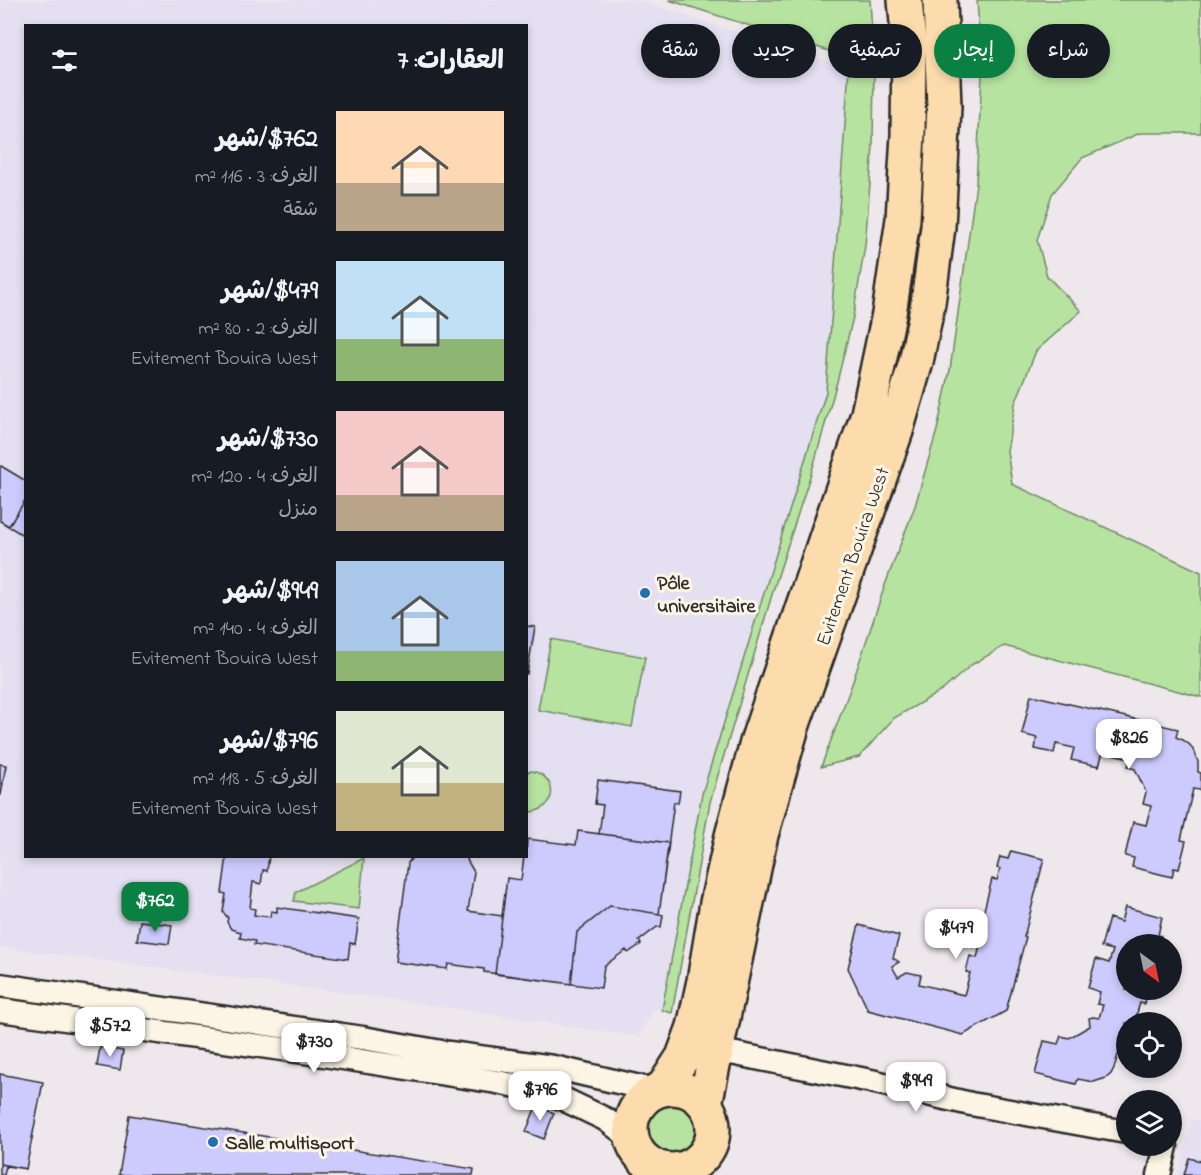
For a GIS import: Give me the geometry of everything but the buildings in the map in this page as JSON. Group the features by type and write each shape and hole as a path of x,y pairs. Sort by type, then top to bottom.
{"highway":[{"name":"Evitement Bouira West","path":"660,1089 683,1057 694,1027 717,903 758,739 868,414 889,314 903,219 909,45 905,0"},
{"name":"Evitement Bouira West","path":"705,1104 761,835 792,727 896,430 918,352 928,303 938,227 944,107 940,0"},
{"path":"675,1088 686,1090 705,1104 710,1112 714,1131 700,1167 691,1166 677,1171 663,1170 650,1165 638,1156 630,1129 635,1110 648,1095 660,1089 675,1088"}],"street":[{"path":"0,985 553,1067 660,1089"},
{"path":"0,1010 315,1054 516,1086 557,1096 605,1119 638,1156"},
{"path":"716,1050 971,1104 1116,1130"},
{"path":"1159,1175 1164,1156"}],"shaded area":[{"name":"Pôle universitaire","path":"0,0 637,0 712,24 641,24 641,78 720,78 720,27 732,30 732,78 816,78 816,57 828,61 828,78 848,78 826,392 702,794 662,1010 654,1009 642,1029 641,1037 369,996 0,947"},
{"path":"1192,1119 1201,1121 1201,1175 1178,1175"}],"green space":[{"path":"669,0 870,0 871,24 828,24 828,51 816,47 816,24 744,24"},
{"path":"977,0 1201,0 1201,133 1140,133 1082,158 1052,194 1037,240 1047,276 1081,311 1036,351 1015,404 1007,451 1012,484 1201,572 1201,697 1004,646 971,665 943,690 894,718 859,757 821,767 915,506 937,430 950,370 976,184 982,78 1015,78 1015,24 979,24"},
{"path":"848,78 874,78 873,146 865,246 853,317 814,464 710,802 672,1013 662,1010 702,794 826,392"},
{"path":"551,639 645,657 632,727 538,710"},
{"path":"528,772 541,774 551,787 551,794 545,806 528,812"},
{"path":"364,858 359,909 294,901 296,892"},
{"path":"672,1102 683,1104 696,1115 701,1131 699,1142 688,1155 672,1160 661,1158 648,1147 643,1131 645,1120 656,1107"}],"place":[{"name":"Pôle universitaire","path":"645,593"},
{"name":"Salle multisport","path":"213,1142"}]}
